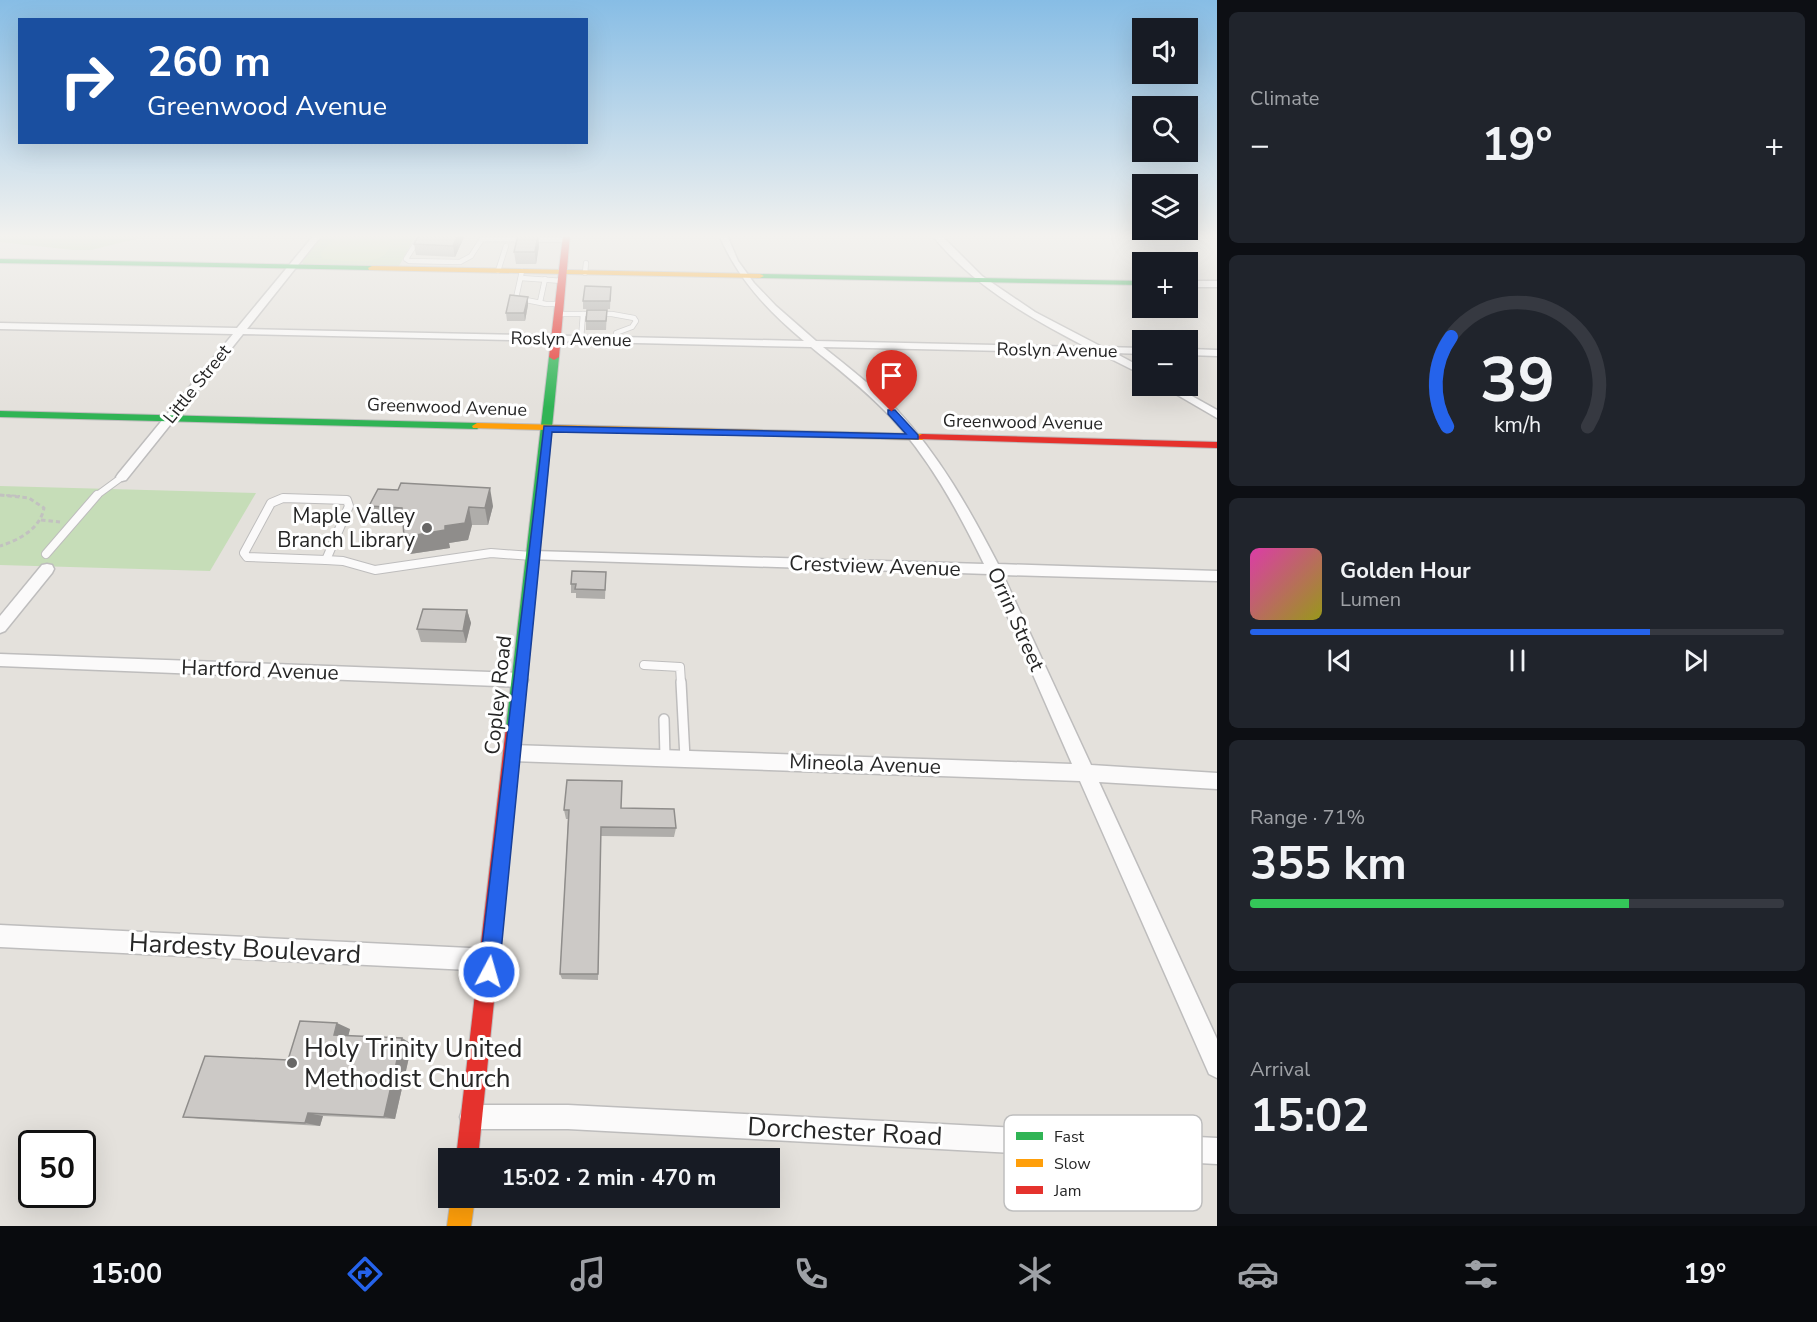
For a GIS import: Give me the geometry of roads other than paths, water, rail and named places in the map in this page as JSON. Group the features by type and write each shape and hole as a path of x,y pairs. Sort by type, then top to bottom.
{"street":[{"name":"Little Street","path":"122,477 271,292"},
{"name":"Orrin Street","path":"758,292 876,396 914,437 954,492 994,570 1217,1066"},
{"path":"1001,292 1132,366"},
{"name":"Copley Road","path":"468,1148 562,293"},
{"name":"Roslyn Avenue","path":"0,326 1132,351"},
{"path":"1198,352 1217,353"},
{"path":"1184,396 1217,415"},
{"name":"Greenwood Avenue","path":"0,414 1217,445"},
{"name":"Crestview Avenue","path":"533,556 1217,576"},
{"path":"0,627 47,562"},
{"name":"Hartford Avenue","path":"0,660 520,680"},
{"name":"Mineola Avenue","path":"512,753 1086,773 1217,781"},
{"name":"Hardesty Boulevard","path":"0,936 490,960"},
{"name":"Dorchester Road","path":"472,1117 568,1117 1004,1140"},
{"name":"Dorchester Road","path":"1202,1150 1217,1151"},
{"path":"459,1226 461,1208"}],"lane":[{"path":"517,292 516,298 540,302 562,293"},
{"path":"540,302 542,292"},
{"path":"554,292 562,293 583,314 612,314 634,318 636,321 632,327 616,333 616,340"},
{"path":"581,339 583,314"},
{"path":"47,562 98,495 122,477"},
{"path":"326,561 349,506 347,500 283,498 271,503 244,553 247,557 326,561 343,561 375,570 491,553 533,556"},
{"path":"644,665 680,667 685,758"},
{"path":"664,719 665,757"}],"place":[{"name":"Maple Valley Branch Library","path":"427,528"},
{"name":"Holy Trinity United Methodist Church","path":"292,1063"}]}
